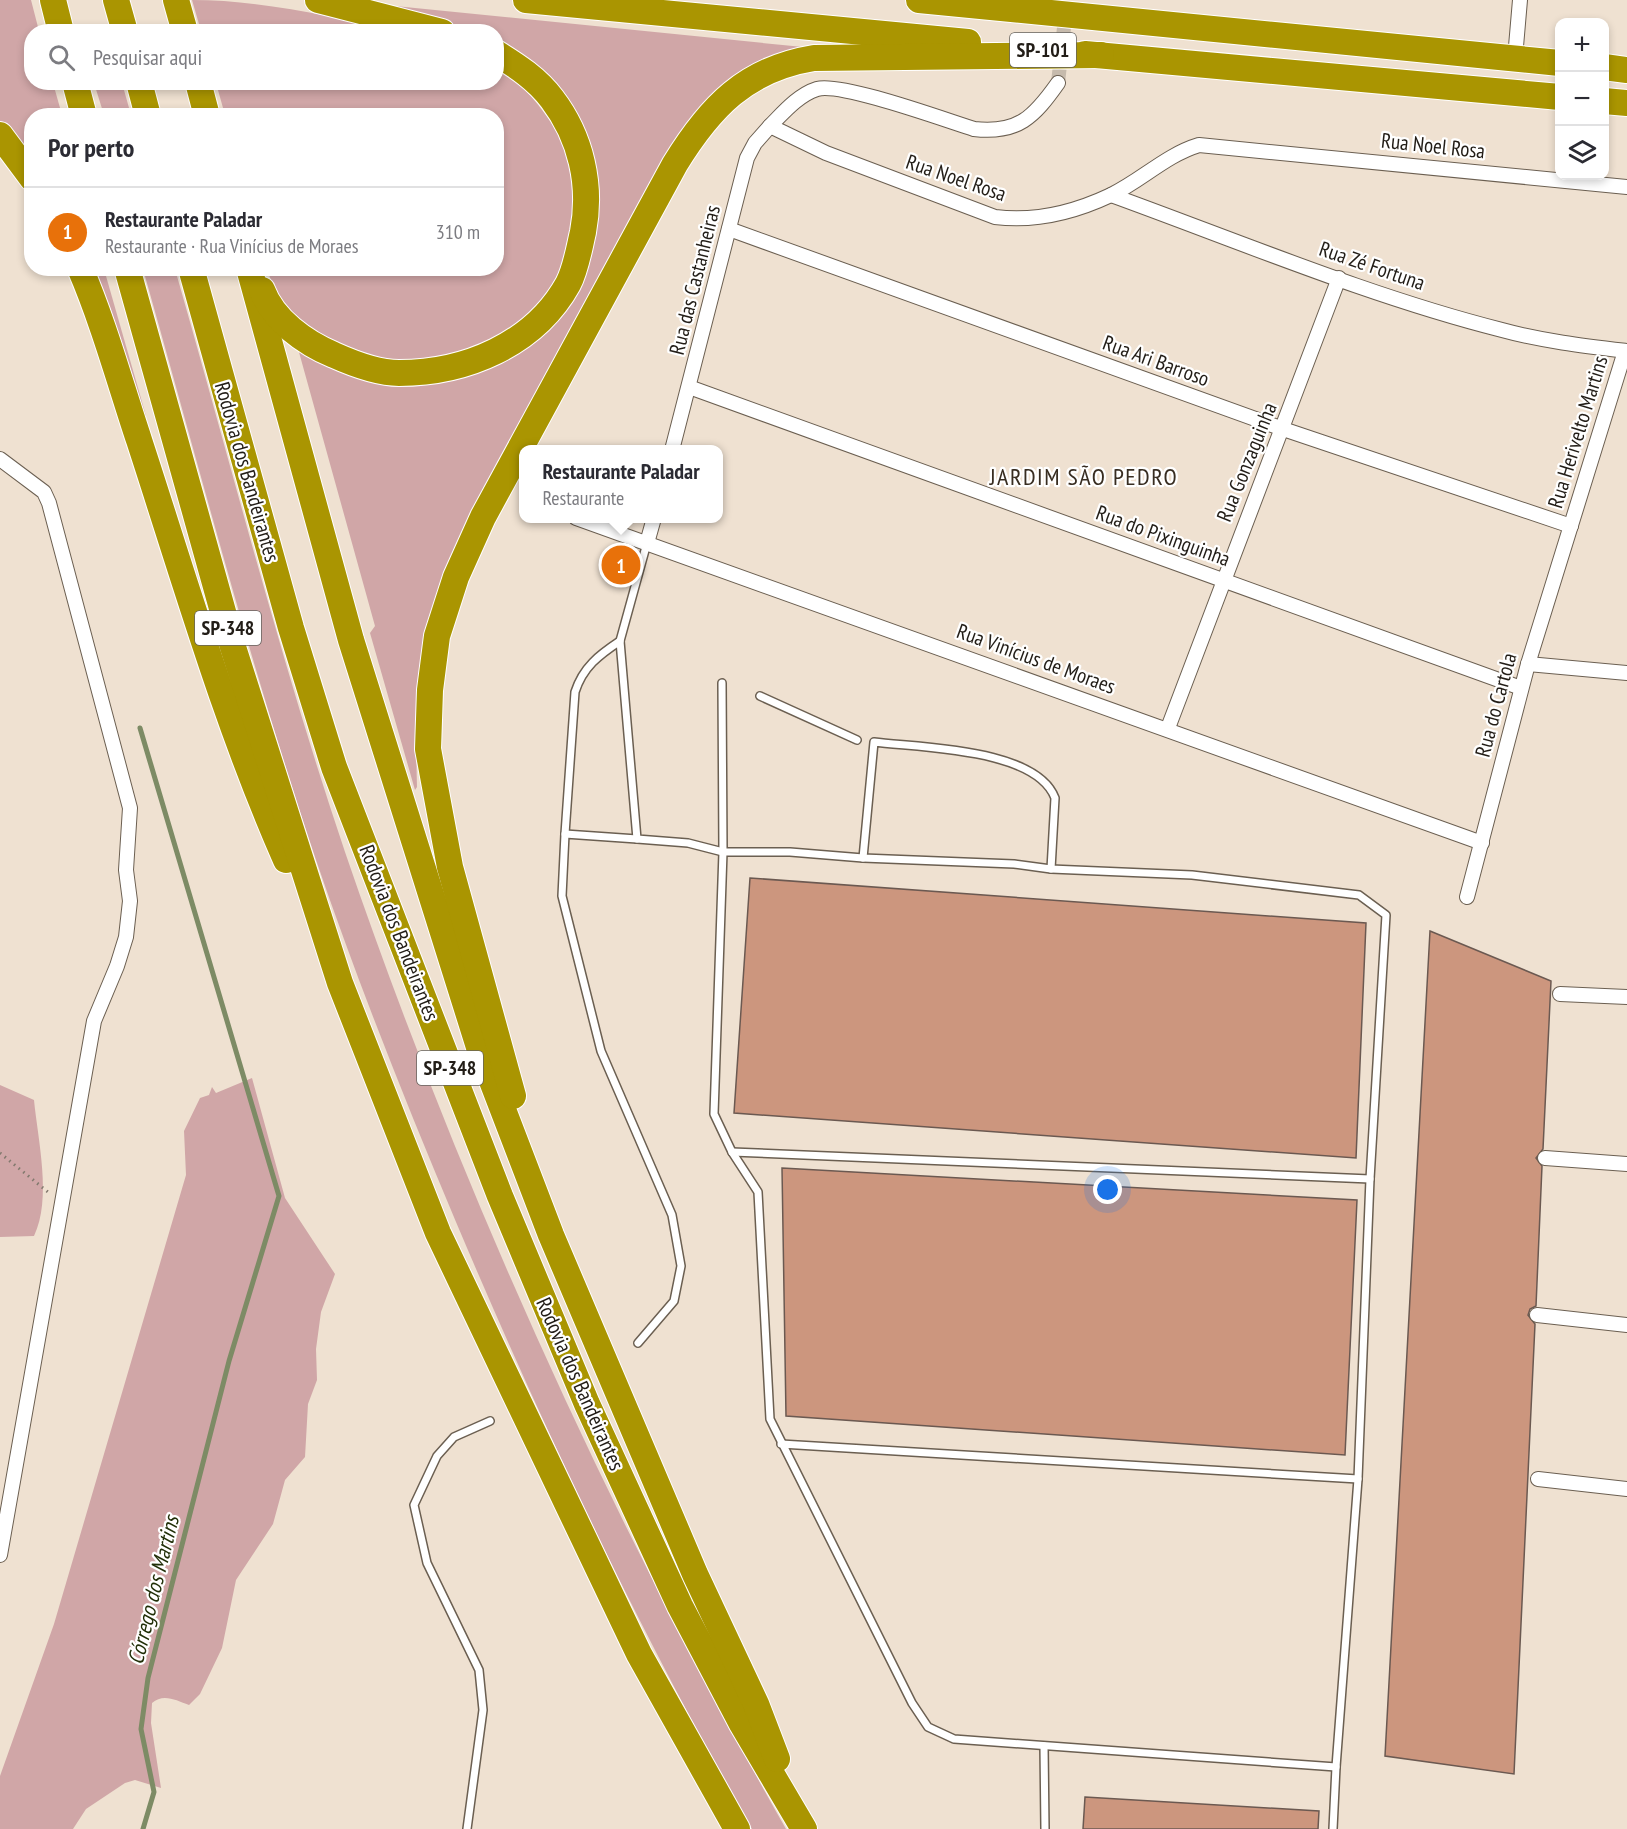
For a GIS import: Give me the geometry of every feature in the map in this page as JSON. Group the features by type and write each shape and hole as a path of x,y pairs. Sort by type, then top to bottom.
{"highway":[{"path":"52,0 58,24"},
{"path":"116,0 123,24"},
{"path":"176,0 183,24"},
{"path":"318,0 411,24"},
{"name":"SP-101","path":"526,0 1555,97"},
{"name":"SP-101","path":"919,0 1073,5 1555,62"},
{"path":"1018,0 1073,5"},
{"path":"522,445 698,126 754,77 785,63 814,58 1101,55"},
{"path":"256,276 266,301 303,340 359,366 397,373 440,370 477,361 516,340 544,314 567,284 578,253 586,216 586,180 567,120 551,97 525,72 504,58"},
{"path":"1609,68 1627,70"},
{"path":"77,90 82,108"},
{"path":"141,90 146,108"},
{"path":"200,90 205,108"},
{"path":"1609,101 1627,103"},
{"path":"0,135 24,167"},
{"path":"83,276 213,667 265,813 340,983"},
{"name":"SP-348","path":"129,276 232,644 340,983 438,1233 639,1654 737,1829"},
{"name":"Rodovia dos Bandeirantes","path":"193,276 291,628 334,767 500,1196 587,1404 680,1606 742,1724 803,1827"},
{"path":"251,276 351,640 479,1047 551,1235 695,1574 756,1704 803,1827"},
{"path":"519,451 483,517 456,577 437,636 430,690 428,749 450,867 551,1235"}],"street":[{"path":"1515,58 1520,0"},
{"path":"770,126 796,102 819,88 842,90 974,129 993,131 1009,129 1025,121 1042,106 1058,83"},
{"name":"Rua Noel Rosa","path":"770,126 826,153 995,218 1020,220 1046,217 1112,195 1180,151 1199,145 1627,188"},
{"name":"Rua das Castanheiras","path":"673,445 747,158 755,143 770,126"},
{"name":"Rua Zé Fortuna","path":"1112,195 1339,278 1503,331 1626,351"},
{"name":"Rua Ari Barroso","path":"729,229 1283,429 1571,526"},
{"name":"Rua Gonzaguinha","path":"1168,728 1222,579 1283,429 1339,278"},
{"name":"Rua Herivelto Martins","path":"1571,526 1626,351"},
{"name":"Rua do Pixinguinha","path":"689,387 1521,688"},
{"path":"0,459 44,492 49,503 130,808 126,870 130,901 126,937 117,966 94,1021 78,1126 62,1203 0,1555"},
{"name":"Rua Vinícius de Moraes","path":"588,523 1168,728 1482,843"},
{"path":"647,543 653,523"},
{"name":"Rua do Cartola","path":"1467,897 1521,688 1571,526"},
{"path":"1528,664 1627,673"},
{"path":"1560,994 1627,997"},
{"path":"1545,1158 1627,1164"},
{"path":"1537,1315 1627,1325"},
{"path":"1538,1479 1627,1489"}],"lane":[{"path":"637,839 620,641 647,543"},
{"path":"620,641 595,658 580,676 575,692 562,896 602,1051 672,1215 681,1266 674,1301 638,1343"},
{"path":"722,683 723,852 714,1114 732,1152 758,1192 770,1419 912,1703 928,1727 954,1738 1336,1767"},
{"path":"760,696 857,740"},
{"path":"863,858 874,742 990,756 1043,778 1051,787 1055,798 1051,869"},
{"path":"565,834 688,843 723,852 790,852 863,858 1014,864 1051,869 1192,875 1359,895 1386,915 1370,1179 1358,1479 1333,1829"},
{"path":"732,1152 1370,1179"},
{"path":"467,1829 483,1710 479,1670 427,1563 414,1505 437,1456 454,1437 490,1420"},
{"path":"781,1444 1358,1479"},
{"path":"1044,1746 1045,1829"}],"path":[{"path":"0,1153 62,1203"}],"shaded area":[{"path":"0,0 31,0 37,24 24,24 24,90 55,90 60,108 24,108 24,158 0,126"},
{"path":"192,0 271,6 366,24 199,24"},
{"path":"375,4 803,47 806,52 735,81 467,522 439,588 430,620 419,682 417,787 415,790 370,633 375,626 297,345 400,381 546,327 594,181 504,52 504,24 442,24 377,8"},
{"path":"504,70 538,104 549,120 559,136 573,172 576,192 575,221 568,250 557,279 541,303 521,322 478,349 448,360 407,362 365,355 323,343 306,330 289,311 269,276 504,276 504,108 223,108 218,90 504,90"},
{"path":"96,90 124,90 129,108 102,108"},
{"path":"91,276 106,276 146,416 141,419"},
{"path":"145,276 177,276 277,635 321,780 390,979 489,1228 543,1351 659,1593 786,1829 752,1829 632,1606 489,1300 383,1042 316,860 269,713"},
{"path":"252,1078 285,1198 335,1274 321,1312 316,1349 317,1380 308,1404 305,1457 285,1480 273,1524 236,1580 222,1648 200,1694 189,1705 165,1698 152,1703 151,1723 161,1788 135,1780 125,1783 86,1809 73,1829 0,1829 0,1776 54,1624 186,1175 184,1131 200,1098 209,1095 212,1087 216,1093"},
{"path":"0,1085 34,1100 43,1188 39,1221 34,1236 0,1237"}],"building":[{"path":"750,878 1366,923 1356,1158 734,1113"},
{"path":"1430,931 1551,981 1543,1149 1536,1158 1542,1166 1536,1306 1530,1309 1528,1315 1535,1324 1514,1774 1385,1756"},
{"path":"782,1168 1357,1200 1345,1455 786,1416"},
{"path":"1085,1797 1319,1811 1318,1829 1083,1829"}],"waterway":[{"name":"Córrego dos Martins","path":"140,728 279,1196 229,1361 148,1678 141,1729 154,1792 143,1829"}],"tunnel":[{"path":"1058,83 1067,0"}],"place":[{"name":"Restaurante Paladar","path":"621,565"}],"district":[{"name":"JARDIM SÃO PEDRO","path":"1084,477"}]}
